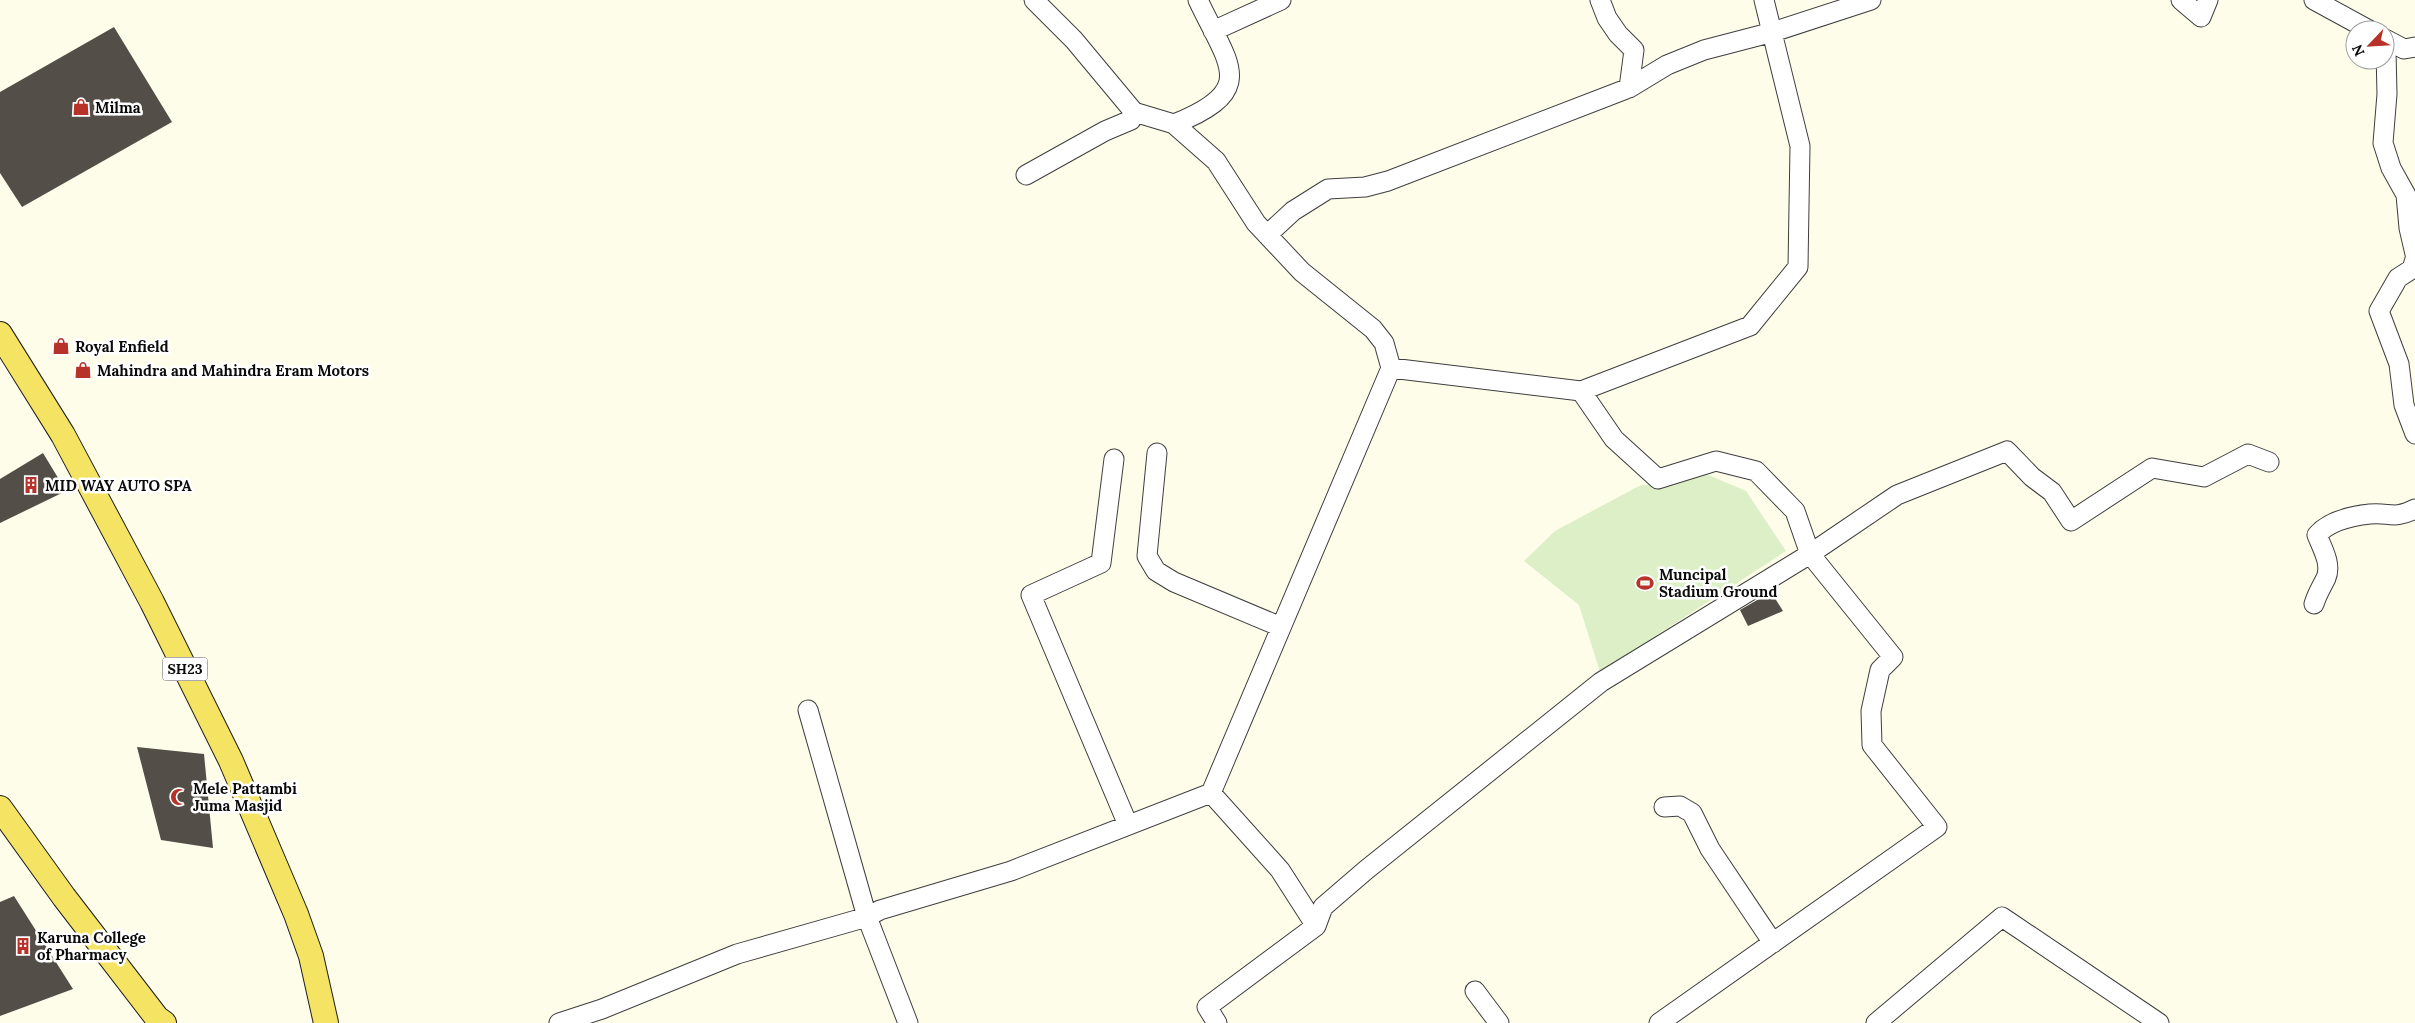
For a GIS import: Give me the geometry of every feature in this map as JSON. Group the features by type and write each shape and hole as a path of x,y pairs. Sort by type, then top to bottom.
{"main road":[{"name":"SH23","path":"0,334 63,435 152,602 231,762 296,914 311,956 326,1023"},
{"path":"0,808 70,905 157,1018 164,1023"}],"street":[{"path":"559,1023 602,1009 737,954 868,917 880,910 1011,871 1211,793 1391,368 1384,343 1374,329 1302,272 1267,235 1256,223 1216,161 1174,124 1134,112 1074,40 1034,0"},
{"path":"1174,124 1200,114 1221,99 1228,90 1232,79 1229,66 1198,0"},
{"path":"1213,31 1281,0"},
{"path":"1600,0 1614,29 1634,50 1630,88"},
{"path":"1391,368 1581,390 1750,326 1798,266 1800,146 1764,0"},
{"path":"1267,235 1293,211 1328,189 1365,188 1388,181 1630,88 1667,65 1704,50 1772,32 1871,0"},
{"path":"2180,0 2201,17 2208,0"},
{"path":"2314,0 2350,20"},
{"path":"2395,44 2404,49 2415,46"},
{"path":"2386,70 2387,94 2383,143 2391,168 2406,195 2408,228 2415,254"},
{"path":"1026,175 1104,131 1131,120 1134,112"},
{"path":"2415,259 2412,269 2398,278 2380,311 2399,364 2404,405 2415,434"},
{"path":"1581,390 1614,439 1658,479 1716,461 1756,472 1795,510 1810,554 1893,657 1880,670 1871,711 1872,745 1937,827 1659,1023"},
{"path":"1217,1023 1207,1006 1316,926 1322,908 1366,870 1601,682 1810,554 1898,495 2007,450 2032,477 2052,492 2071,521 2152,468 2204,477 2248,454 2269,462"},
{"path":"1156,453 1147,556 1156,571 1174,582 1281,627"},
{"path":"1114,459 1101,563 1031,595 1128,825"},
{"path":"2314,604 2318,590 2326,578 2328,565 2317,535 2324,527 2340,521 2371,514 2392,516 2415,508"},
{"path":"808,710 868,917 908,1023"},
{"path":"1211,793 1280,870 1316,926"},
{"path":"1664,807 1680,806 1692,813 1710,849 1773,943"},
{"path":"1876,1023 2002,917 2159,1023"},
{"path":"1475,992 1498,1023"}],"green space":[{"name":"Muncipal Stadium Ground","path":"1706,474 1746,491 1786,551 1600,672 1579,605 1524,561 1555,531 1639,486"}],"building":[{"name":"Milma","path":"114,27 172,122 22,207 0,173 0,92"},
{"name":"MID WAY AUTO SPA","path":"43,453 66,491 0,523 0,479"},
{"path":"1771,592 1783,611 1748,626 1740,610"},
{"name":"Mele Pattambi Juma Masjid","path":"137,747 204,754 213,848 161,840"},
{"name":"Karuna College of Pharmacy","path":"14,896 73,989 0,1016 0,902"}],"place":[{"name":"Milma","path":"81,107"},
{"name":"Royal Enfield","path":"61,346"},
{"name":"Mahindra and Mahindra Eram Motors","path":"83,370"},
{"name":"MID WAY AUTO SPA","path":"31,485"},
{"name":"Muncipal Stadium Ground","path":"1645,583"},
{"name":"Mele Pattambi Juma Masjid","path":"179,797"},
{"name":"Karuna College of Pharmacy","path":"23,946"}]}
